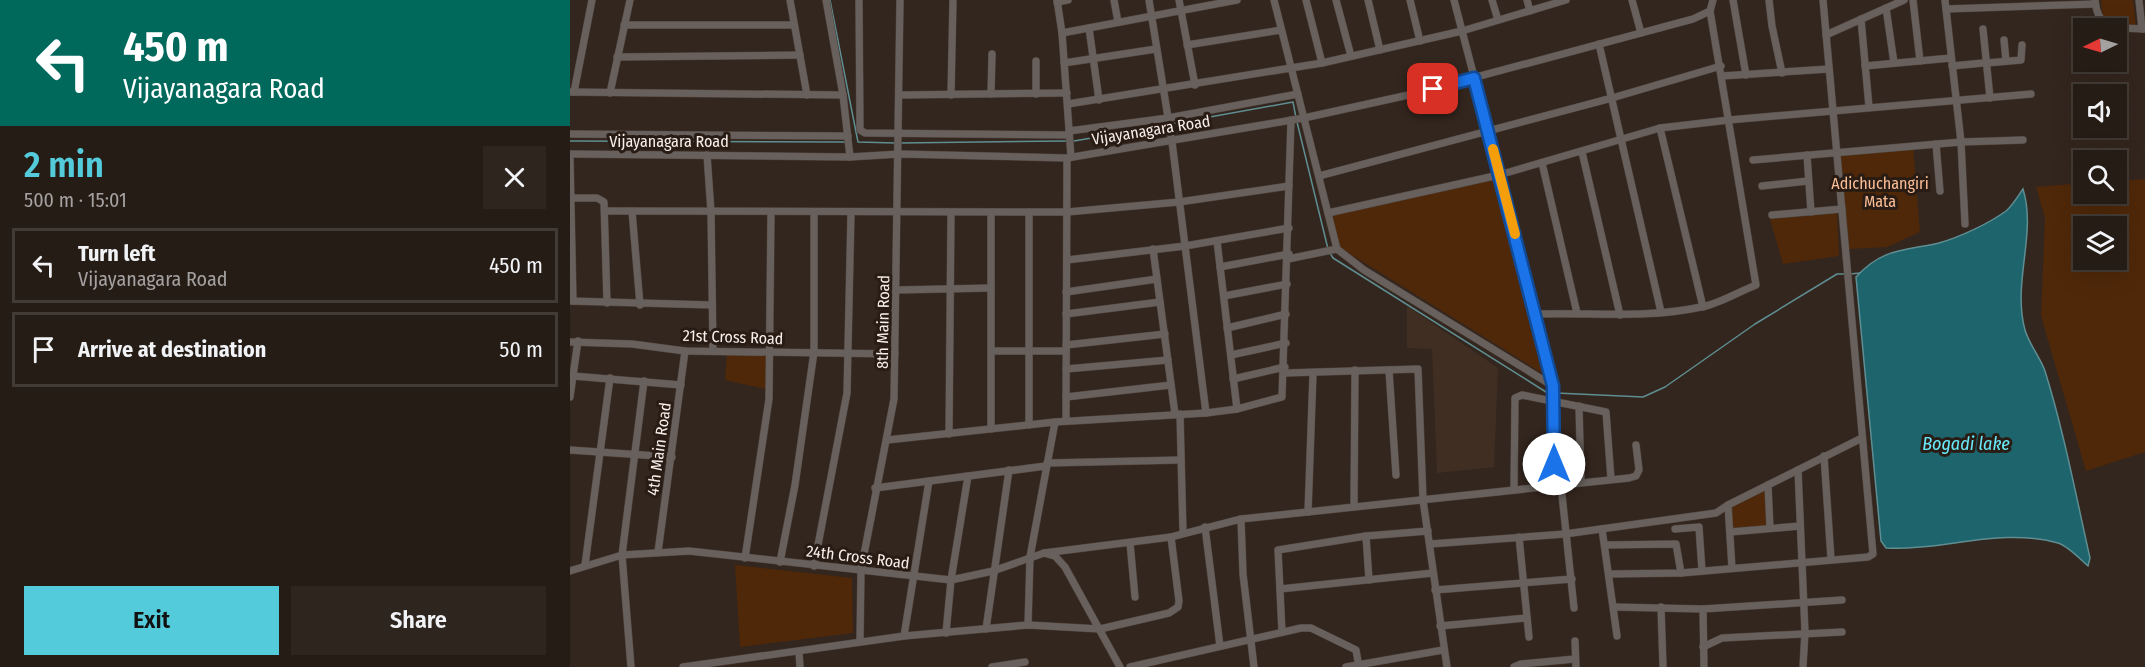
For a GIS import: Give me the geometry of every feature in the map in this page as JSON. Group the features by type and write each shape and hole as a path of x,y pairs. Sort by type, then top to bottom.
{"street":[{"path":"592,0 572,92 843,95"},
{"path":"610,93 630,0"},
{"path":"790,0 807,95"},
{"path":"826,0 843,95 850,157"},
{"path":"859,0 860,130 865,133 1069,133 1168,118 1298,94"},
{"name":"8th Main Road","path":"860,641 861,570 894,399 900,154 900,0"},
{"path":"951,95 953,0"},
{"path":"1066,422 1069,133 1062,33 1057,1 1068,0"},
{"path":"1114,0 1118,22"},
{"path":"1149,0 1172,142 1206,413"},
{"path":"1179,0 1195,85"},
{"path":"1062,33 1237,0"},
{"path":"1274,0 1337,249 1383,282 1553,393 1579,406 1606,412 1611,479"},
{"path":"1306,0 1322,63"},
{"path":"1336,0 1351,56"},
{"path":"1368,0 1380,50"},
{"path":"1410,0 1420,41"},
{"path":"1454,0 1536,314 1553,393 1554,485"},
{"path":"1492,0 1498,20"},
{"path":"1527,0 1530,11"},
{"path":"1068,104 1163,91 1322,63 1462,31 1565,0"},
{"path":"1632,0 1641,33"},
{"path":"1536,314 1620,315 1702,307 1756,285 1710,11 1713,0"},
{"path":"1733,0 1746,75"},
{"path":"1769,0 1782,73"},
{"path":"1609,574 1681,573 1868,557 1873,554 1823,0"},
{"path":"1827,34 1904,0"},
{"path":"1913,0 1920,61"},
{"path":"1945,0 1961,142 1965,224"},
{"path":"1946,9 1970,4 2095,2 2100,20 2107,26 2144,29 2139,0"},
{"path":"1886,8 1894,63"},
{"name":"Vijayanagara Road","path":"570,156 707,154 850,157 900,154 1069,157 1172,142 1304,118 1474,78 1693,19 1710,11"},
{"path":"1861,19 1869,107"},
{"path":"624,24 794,25"},
{"path":"1089,28 1099,100"},
{"path":"1983,29 1990,98"},
{"path":"1187,45 1281,30"},
{"path":"2004,40 2006,61"},
{"path":"1599,44 1661,312"},
{"path":"1865,66 1920,61 1985,63 2021,60 2022,45"},
{"path":"1064,63 1156,49"},
{"path":"991,94 992,54"},
{"path":"617,57 800,55"},
{"path":"1036,62 1036,94"},
{"path":"1319,176 1612,99 1721,66"},
{"path":"1722,76 1829,69"},
{"path":"900,95 1067,93"},
{"path":"1328,213 1499,175 1660,128 1869,107 2031,94"},
{"path":"887,440 1055,422 1206,413 1237,409 1282,397 1286,343 1291,120"},
{"path":"1660,128 1702,307"},
{"path":"570,134 848,136"},
{"path":"1753,160 1961,142 2023,140"},
{"path":"1936,144 1940,190"},
{"path":"1582,152 1620,315"},
{"path":"707,154 711,212 713,351"},
{"path":"1806,155 1811,212"},
{"path":"570,156 572,301 640,305 712,305"},
{"path":"1542,163 1577,313"},
{"path":"1762,186 1808,182"},
{"path":"606,211 1067,212 1179,202 1290,186"},
{"path":"571,198 603,199 606,211 607,303"},
{"path":"1772,215 1842,209"},
{"path":"632,211 640,305"},
{"path":"745,558 765,437 772,353 771,212"},
{"path":"780,562 795,485 814,352 814,212"},
{"path":"1029,212 1029,425"},
{"path":"814,566 844,420 851,213"},
{"path":"949,434 951,213"},
{"path":"991,213 991,429"},
{"path":"1067,260 1185,246 1289,228"},
{"path":"1217,240 1237,409"},
{"path":"1154,249 1171,386 1177,414 1183,533"},
{"path":"1220,267 1337,249"},
{"path":"1066,291 1157,279"},
{"path":"1224,296 1287,284"},
{"path":"897,290 992,288"},
{"path":"1066,314 1160,302"},
{"path":"1227,328 1286,314"},
{"path":"992,351 1066,348 1165,334"},
{"path":"570,397 574,342"},
{"name":"21st Cross Road","path":"574,342 632,344 685,351 895,354"},
{"path":"1231,356 1286,343"},
{"name":"4th Main Road","path":"658,552 685,351"},
{"path":"1066,369 1168,360"},
{"path":"1233,379 1285,370 1313,374 1355,370 1418,369 1423,500 1434,590 1447,667"},
{"path":"1354,507 1355,370"},
{"path":"1389,370 1396,475"},
{"path":"1308,512 1313,374"},
{"path":"573,375 681,385"},
{"path":"585,565 610,378"},
{"path":"631,667 622,555 644,381"},
{"path":"1066,397 1171,386"},
{"path":"1514,490 1515,398 1522,395 1553,393"},
{"path":"1579,406 1581,482"},
{"path":"1028,625 1030,557 1055,422"},
{"path":"1430,544 1564,534 1716,513 1862,438"},
{"name":"24th Cross Road","path":"570,571 622,555 688,551 951,580 993,571 1030,557 1068,548 1171,537 1241,519 1636,476 1639,470 1636,445"},
{"path":"570,450 672,456"},
{"path":"1824,456 1831,559"},
{"path":"875,488 1047,465 1181,460"},
{"path":"987,629 993,571 1009,470"},
{"path":"1798,470 1804,632 1803,667"},
{"path":"946,633 951,580 968,476"},
{"path":"904,636 929,481"},
{"path":"1768,485 1770,528"},
{"path":"1562,495 1564,534 1572,579 1574,608"},
{"path":"1728,505 1732,568"},
{"path":"1241,519 1254,667"},
{"path":"1730,532 1800,526"},
{"path":"1205,527 1220,646"},
{"path":"1676,529 1699,527 1702,571"},
{"path":"1602,529 1617,636"},
{"path":"1282,632 1278,550 1366,536 1428,531"},
{"path":"1366,536 1369,580"},
{"path":"683,667 904,636 1028,625 1100,628 1169,613 1178,607 1171,537"},
{"path":"1519,537 1529,637"},
{"path":"1130,543 1135,597"},
{"path":"1605,545 1676,544 1681,573"},
{"path":"1044,554 1055,556 1060,561 1100,628 1120,667"},
{"path":"1280,589 1432,573"},
{"path":"1434,590 1572,579"},
{"path":"1614,607 1703,609 1842,600"},
{"path":"1661,607 1663,667"},
{"path":"1703,609 1704,667"},
{"path":"1440,626 1527,618"},
{"path":"1130,667 1301,628 1311,628 1356,650 1359,666"},
{"path":"1703,647 1722,638 1804,632 1842,632"},
{"path":"1514,667 1521,664 1576,663 1575,641"},
{"path":"1346,667 1443,650"},
{"path":"799,652 800,667"},
{"path":"992,667 1025,662"}],"shaded area":[{"path":"1407,306 1498,368 1494,467 1437,473 1432,349 1407,348"}],"green space":[{"path":"2101,0 2133,0 2136,26 2127,25 2127,18 2103,18"},
{"name":"Adichuchangiri Mata","path":"1913,146 1920,232 1887,247 1849,249 1837,156"},
{"path":"1496,178 1542,373 1339,247 1331,215"},
{"path":"2145,179 2145,452 2086,471 2041,316 2045,218 2036,187 2073,184 2073,204 2127,204 2127,180"},
{"path":"1837,213 1839,256 1783,264 1770,219"},
{"path":"727,354 767,355 765,389 725,380"},
{"path":"1766,487 1768,526 1733,530 1731,505"},
{"path":"735,565 852,578 853,633 740,647"}],"water":[{"name":"Bogadi lake","path":"2023,189 2027,206 2021,294 2025,330 2045,371 2058,417 2090,558 2088,566 2058,543 2015,537 1886,548 1881,541 1856,277 1884,256 1939,243 1982,225 2006,211"}],"waterway":[{"path":"830,0 858,142 895,143"},
{"path":"1171,124 1293,102 1296,118"},
{"path":"1297,122 1328,249"},
{"path":"1074,141 1167,125"},
{"path":"570,141 845,142"},
{"path":"900,143 1066,141"},
{"path":"1330,253 1333,258 1546,392 1551,392"},
{"path":"1850,274 1860,273"},
{"path":"1556,393 1643,397 1665,387 1755,324 1837,274 1845,274"}],"slow traffic":[{"path":"1493,149 1515,234"}],"route":[{"path":"1433,89 1474,78 1553,386 1554,464"}]}
